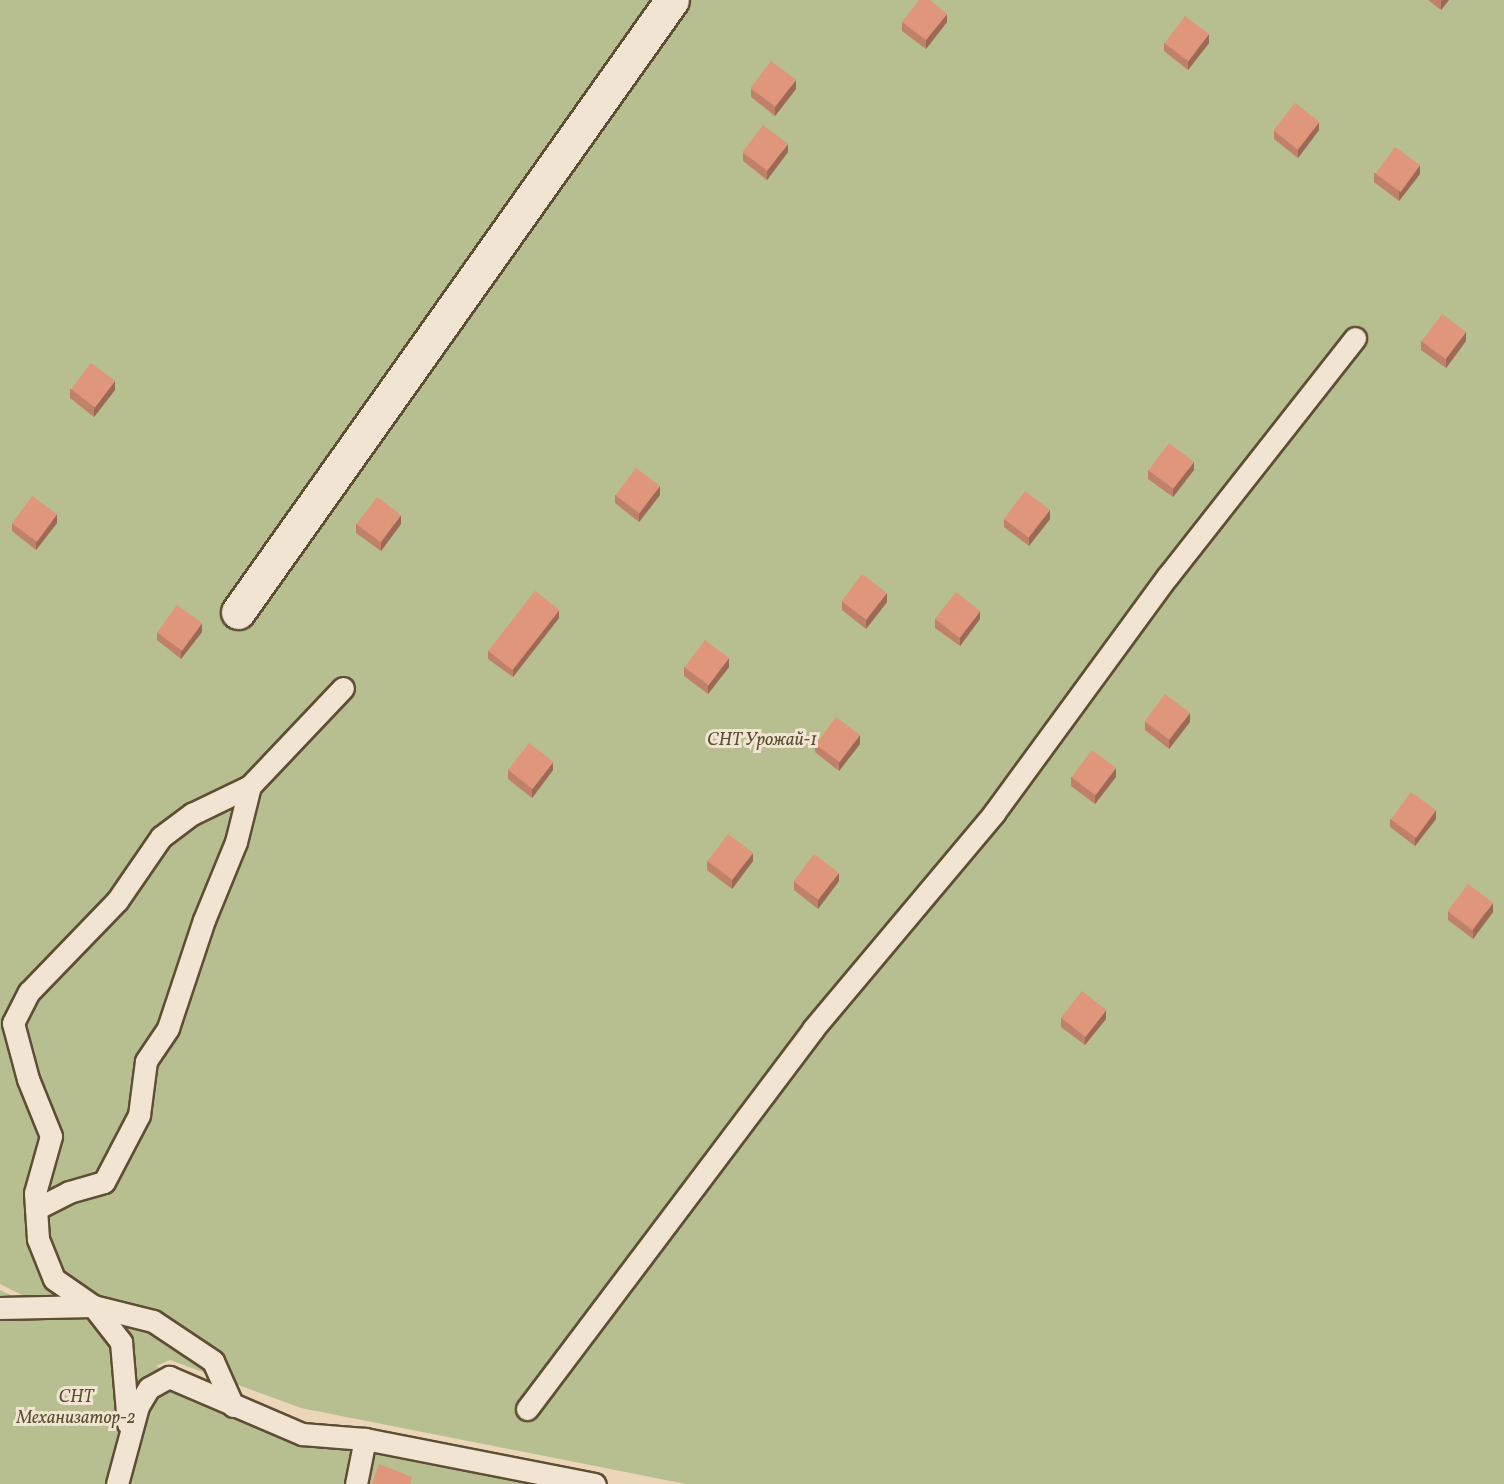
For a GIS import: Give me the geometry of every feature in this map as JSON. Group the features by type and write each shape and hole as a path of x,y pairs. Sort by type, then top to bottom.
{"street":[{"path":"238,612 672,0"}],"lane":[{"path":"527,1409 813,1029 994,813 1167,577 1355,338"},
{"path":"129,1440 121,1342 93,1306 54,1279 38,1239 35,1192 51,1136 28,1079 13,1023 29,992 117,901 160,837 192,814 250,786 343,688"},
{"path":"36,1209 69,1192 104,1182 139,1115 146,1061 168,1028 204,920 236,842 250,786"},
{"path":"0,1308 93,1306 153,1321 213,1360 233,1407"},
{"path":"117,1484 138,1406 149,1388 169,1377 233,1407 302,1434 365,1438 595,1484"},
{"path":"356,1484 365,1438"}],"green space":[{"name":"СНТ Урожай-1","path":"0,0 1504,0 1504,1484 686,1484 301,1408 170,1360 156,1366 298,1440 533,1484 0,1484 0,1290 48,1313 42,1305 0,1284"}],"building":[{"path":"919,0 930,0 947,14 926,40 902,22"},
{"path":"1185,16 1209,34 1188,61 1165,43"},
{"path":"771,61 796,80 775,107 751,88"},
{"path":"1295,103 1319,122 1298,150 1273,131"},
{"path":"763,125 788,144 767,171 743,152"},
{"path":"1395,147 1420,165 1401,192 1376,174"},
{"path":"1442,314 1466,332 1445,359 1422,341"},
{"path":"91,363 115,381 95,407 71,389"},
{"path":"1169,443 1194,462 1173,489 1149,470"},
{"path":"636,468 660,486 639,513 616,495"},
{"path":"1025,491 1050,510 1029,538 1004,519"},
{"path":"32,496 57,514 37,542 12,524"},
{"path":"377,497 401,515 380,542 357,524"},
{"path":"862,574 887,593 866,620 842,601"},
{"path":"535,591 559,610 513,670 488,651"},
{"path":"956,592 980,611 959,638 935,619"},
{"path":"177,605 202,623 182,651 157,633"},
{"path":"705,640 729,658 708,685 685,667"},
{"path":"1165,694 1190,713 1169,740 1145,721"},
{"path":"836,717 860,735 839,762 816,744"},
{"path":"529,743 553,762 532,789 508,770"},
{"path":"1092,750 1116,768 1095,795 1072,777"},
{"path":"1411,792 1436,810 1416,838 1391,820"},
{"path":"728,834 753,853 732,880 708,861"},
{"path":"814,854 839,873 818,900 794,881"},
{"path":"1468,884 1493,903 1472,930 1448,911"},
{"path":"1082,991 1106,1010 1085,1037 1061,1018"},
{"path":"379,1464 412,1477 410,1484 372,1484"}],"park label":[{"name":"СНТ Механизатор-2","path":"76,1409"}]}
